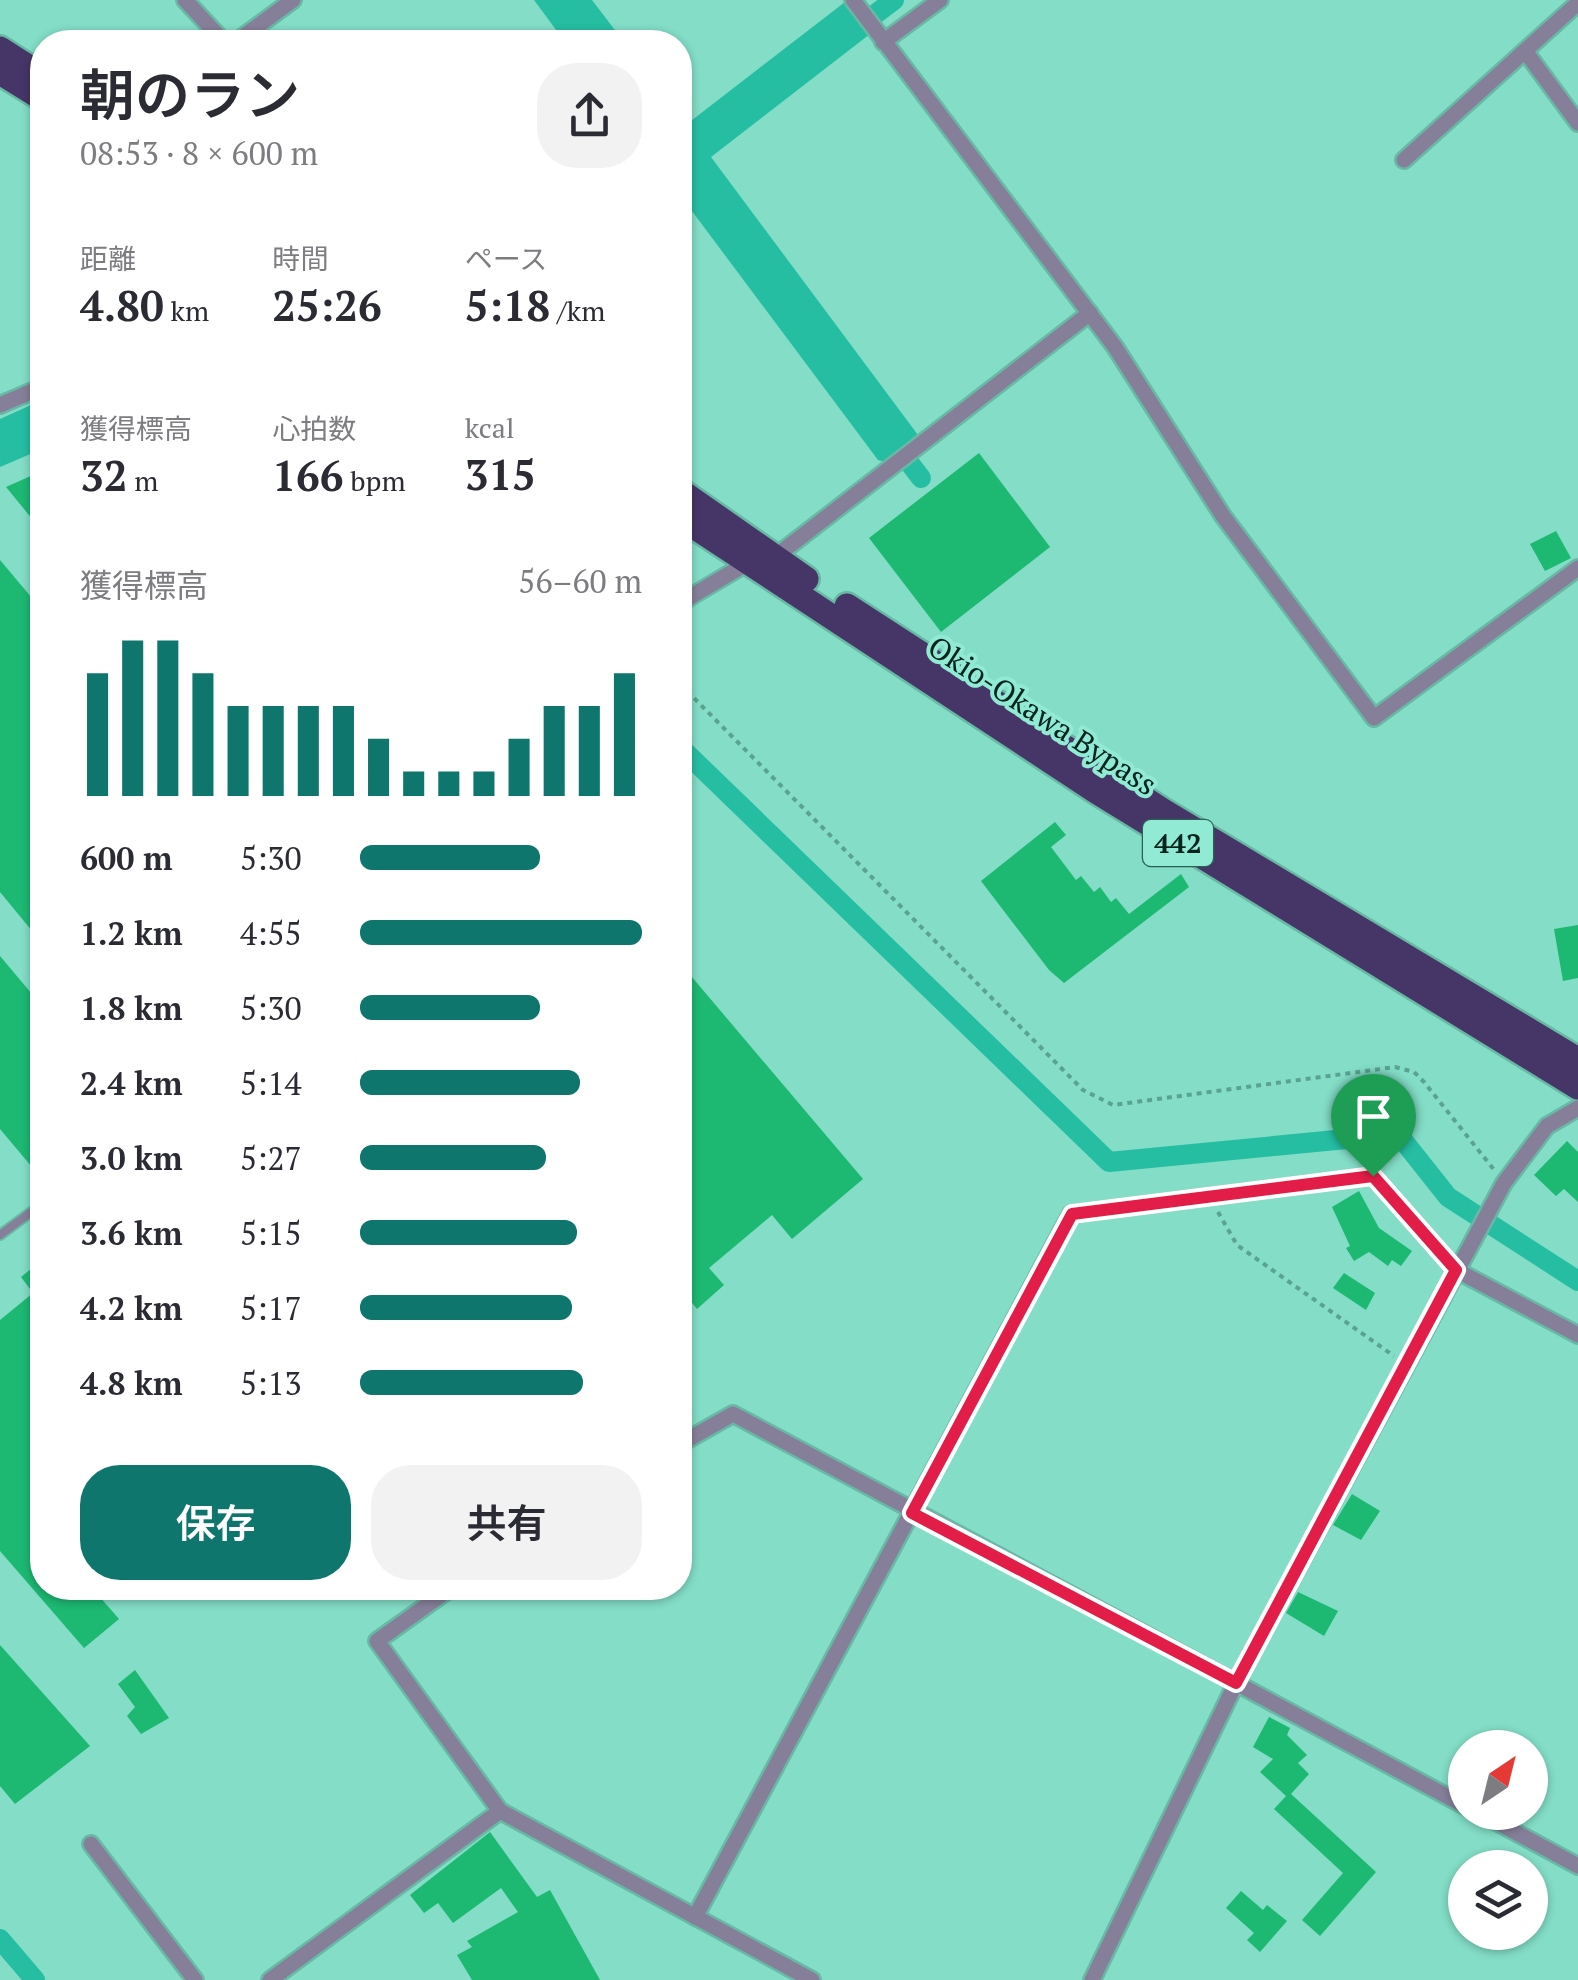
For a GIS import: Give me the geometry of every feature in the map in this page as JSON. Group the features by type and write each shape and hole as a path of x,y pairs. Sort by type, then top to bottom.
{"highway":[{"path":"0,49 30,68"},
{"path":"0,72 30,91"},
{"name":"Okio-Okawa Bypass","path":"692,501 778,570 1207,861 1578,1087"},
{"name":"Okio-Okawa Bypass","path":"692,523 778,570 1163,811 1578,1060"}],"street":[{"path":"185,0 213,30"},
{"path":"252,30 293,0"},
{"path":"853,0 1090,313 1223,516 1374,718 1578,568"},
{"path":"883,42 940,0"},
{"path":"1404,160 1578,4"},
{"path":"1525,51 1578,123"},
{"path":"692,599 778,570 1090,313"},
{"path":"0,405 30,392"},
{"path":"1092,1980 1236,1683 1471,1241 1504,1183 1547,1126 1578,1108"},
{"path":"695,1917 1072,1214 1373,1176 1456,1270 1578,1335"},
{"path":"692,1437 734,1414 912,1513 1448,1797"},
{"path":"433,1600 377,1641 500,1811 812,1980"},
{"path":"270,1980 500,1811"},
{"path":"1511,1830 1578,1866"},
{"path":"91,1844 194,1980"}],"lane":[{"path":"0,1235 30,1213"}],"path":[{"path":"692,696 1082,1090 1102,1102 1113,1105 1396,1067 1414,1072 1424,1082 1504,1183"},
{"path":"1208,1194 1237,1245 1405,1364"}],"shaded area":[{"path":"534,0 592,0 615,30 556,30"},
{"path":"845,2 870,34 711,157 918,435 905,445 908,450 885,462 878,460 692,211 692,120"},
{"path":"30,405 30,454 0,467 0,419"}],"building":[{"path":"979,453 1050,547 941,632 869,538"},
{"path":"30,476 30,516 6,487"},
{"path":"1556,531 1571,558 1545,571 1530,544"},
{"path":"0,560 30,596 30,928 0,892"},
{"path":"1055,822 1066,835 1051,847 1076,880 1081,876 1094,892 1100,887 1111,902 1116,898 1129,914 1181,874 1189,887 1064,983 1049,970 981,881"},
{"path":"1578,925 1578,978 1563,981 1554,929"},
{"path":"0,956 30,992 30,1165 0,1129"},
{"path":"692,977 863,1179 792,1239 772,1215 709,1268 724,1285 697,1309 692,1303"},
{"path":"1567,1141 1578,1152 1578,1202 1564,1189 1556,1196 1534,1175"},
{"path":"1359,1191 1379,1228 1412,1251 1401,1266 1392,1260 1388,1266 1369,1252 1354,1261 1346,1248 1350,1246 1332,1207"},
{"path":"30,1270 30,1289 21,1277"},
{"path":"1344,1273 1375,1293 1366,1310 1333,1288"},
{"path":"30,1295 30,1586 0,1551 0,1320"},
{"path":"1352,1494 1380,1511 1361,1540 1333,1525"},
{"path":"1298,1592 1338,1611 1324,1636 1286,1613"},
{"path":"42,1600 102,1600 119,1619 84,1648"},
{"path":"0,1645 90,1746 15,1804 0,1786"},
{"path":"135,1670 169,1718 141,1734 127,1716 135,1707 118,1684"},
{"path":"1269,1717 1290,1728 1287,1735 1307,1755 1298,1763 1309,1774 1291,1794 1376,1872 1320,1936 1302,1920 1343,1873 1274,1809 1286,1796 1260,1772 1273,1759 1253,1747"},
{"path":"490,1832 537,1897 550,1890 600,1980 472,1980 457,1955 472,1947 467,1941 518,1912 501,1888 453,1923 438,1903 424,1913 410,1895"},
{"path":"1241,1891 1263,1910 1267,1905 1287,1921 1260,1952 1247,1940 1254,1933 1226,1908"}],"waterway":[{"path":"853,31 894,0"},
{"path":"895,444 921,478"},
{"path":"692,759 1109,1162 1398,1134 1448,1197 1578,1281"},
{"path":"0,1939 35,1980"}],"route":[{"path":"1373,1176 1456,1270 1236,1683 912,1513 1072,1214 1373,1176"}]}
